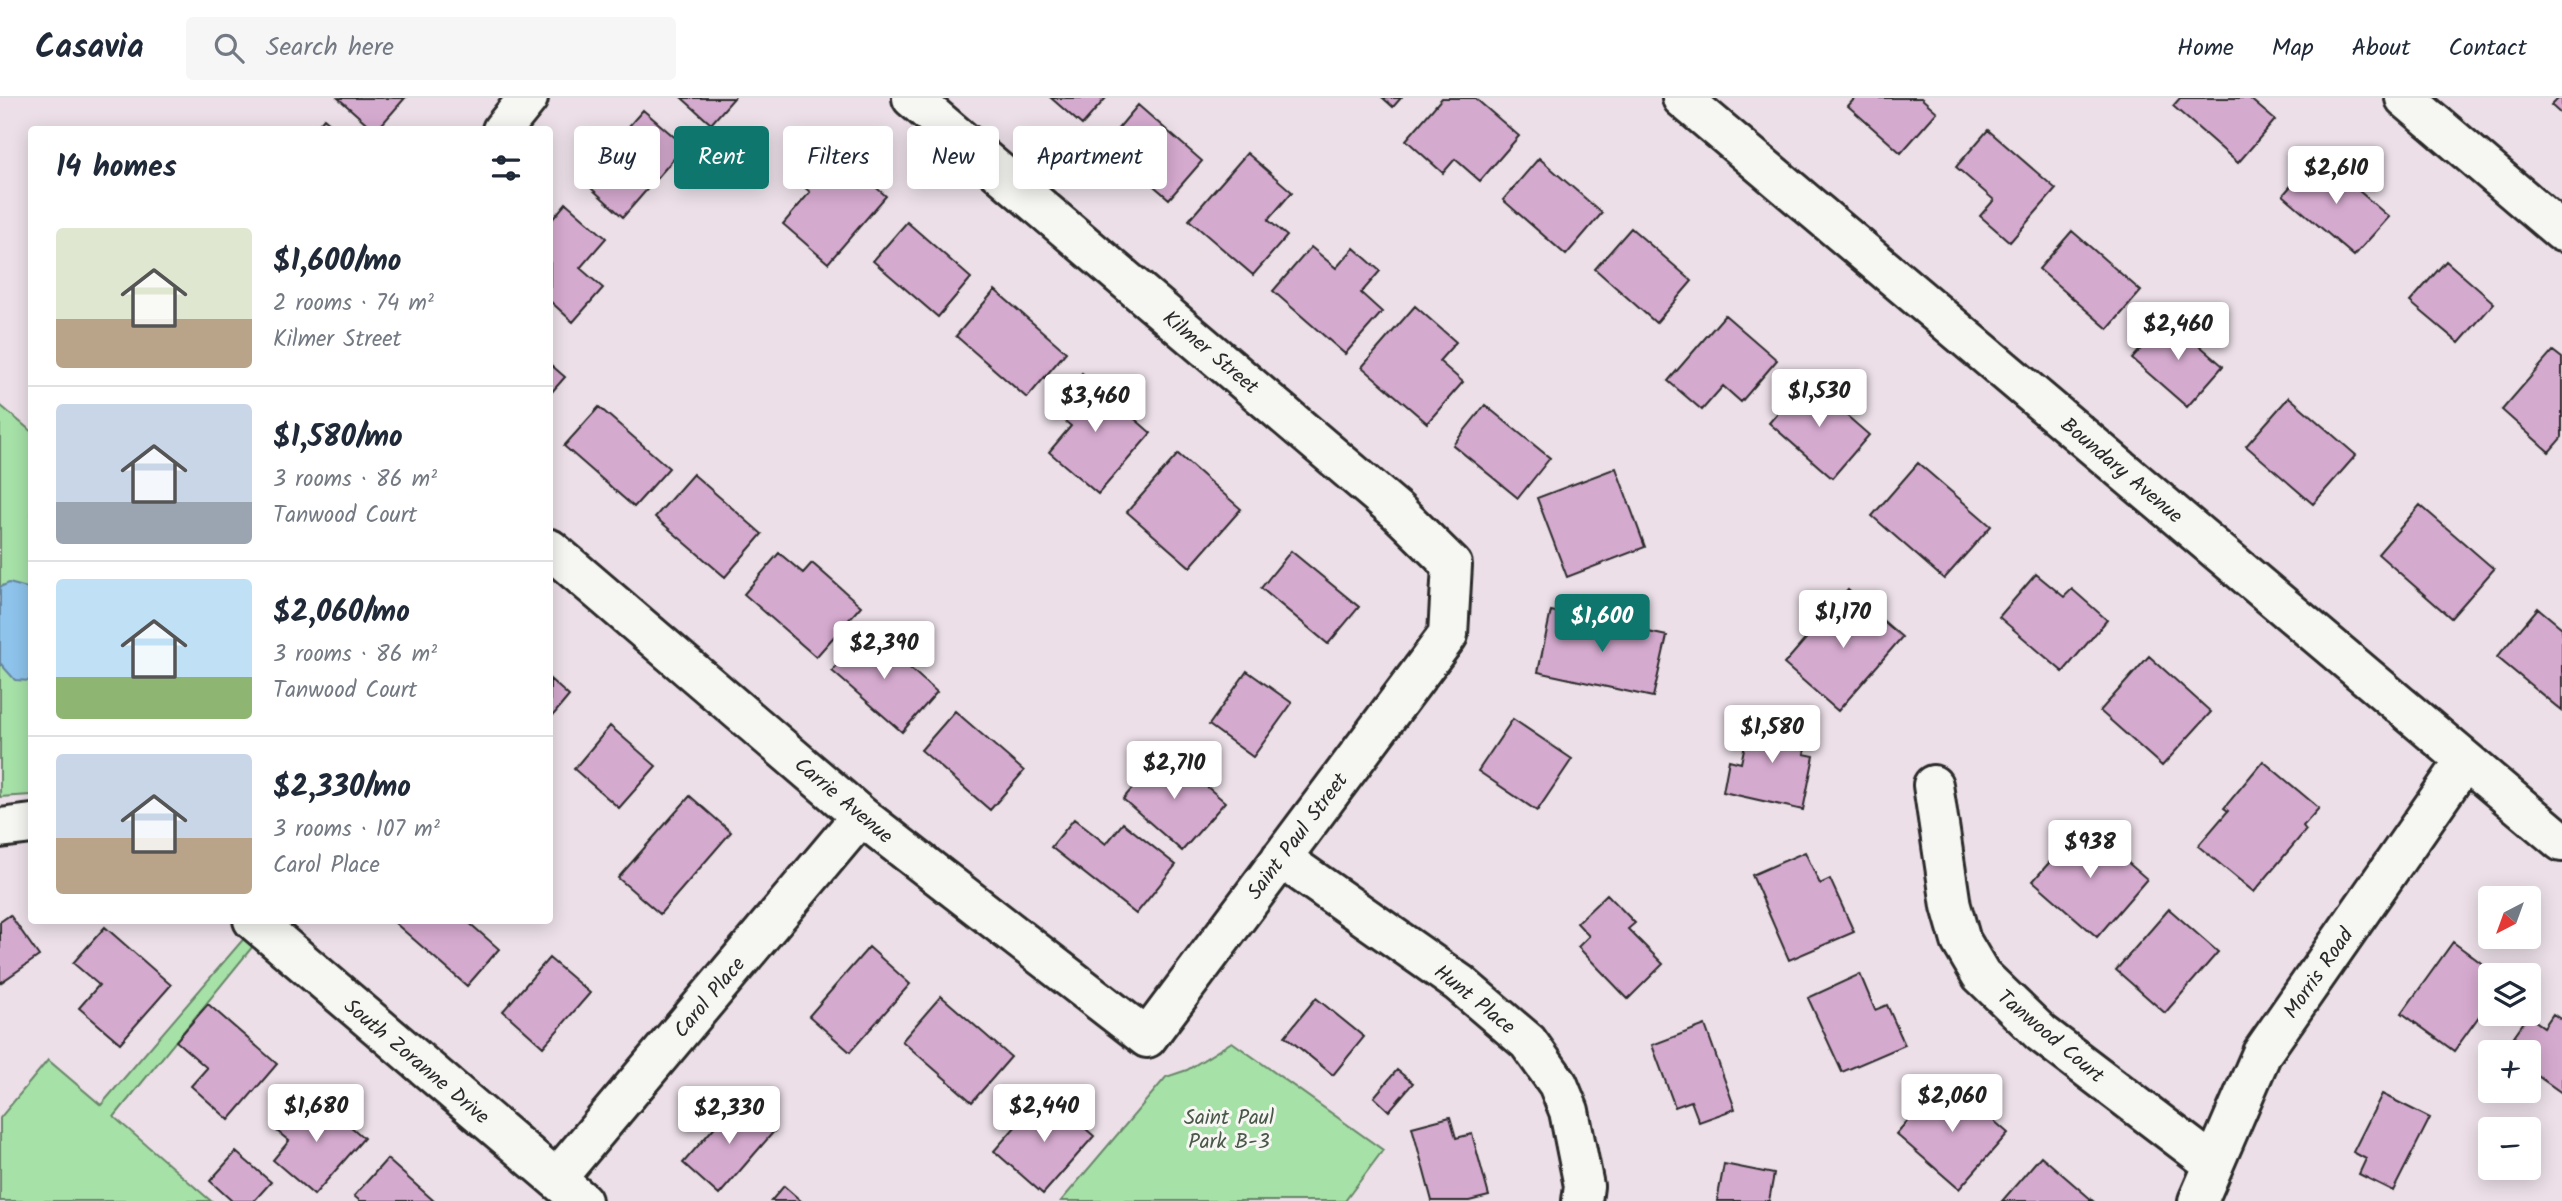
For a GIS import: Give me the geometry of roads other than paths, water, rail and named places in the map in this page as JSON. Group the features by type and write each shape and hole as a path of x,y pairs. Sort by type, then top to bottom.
{"street":[{"path":"505,126 528,98"},
{"name":"Kilmer Street","path":"912,98 1396,509 1452,565 1448,635"},
{"name":"Boundary Avenue","path":"1682,98 2562,842"},
{"path":"2405,98 2562,232"},
{"name":"Carrie Avenue","path":"553,553 861,816 1147,1038"},
{"name":"Saint Paul Street","path":"1147,1038 1448,635"},
{"name":"Morris Road","path":"2198,1201 2262,1054 2465,761"},
{"name":"Tanwood Court","path":"1933,785 1951,906 1961,941 1981,975 2041,1033 2213,1164"},
{"name":"Carol Place","path":"569,1190 861,816"},
{"path":"0,828 28,824"},
{"name":"Hunt Place","path":"1281,858 1460,983 1528,1042 1558,1084 1569,1111 1584,1186 1583,1201"},
{"name":"South Zoranne Drive","path":"258,924 569,1190"}],"water":[{"path":"9,583 28,588 28,681 15,680 0,663 0,587"}],"park label":[{"name":"Saint Paul Park B-3","path":"1229,1129"}]}
